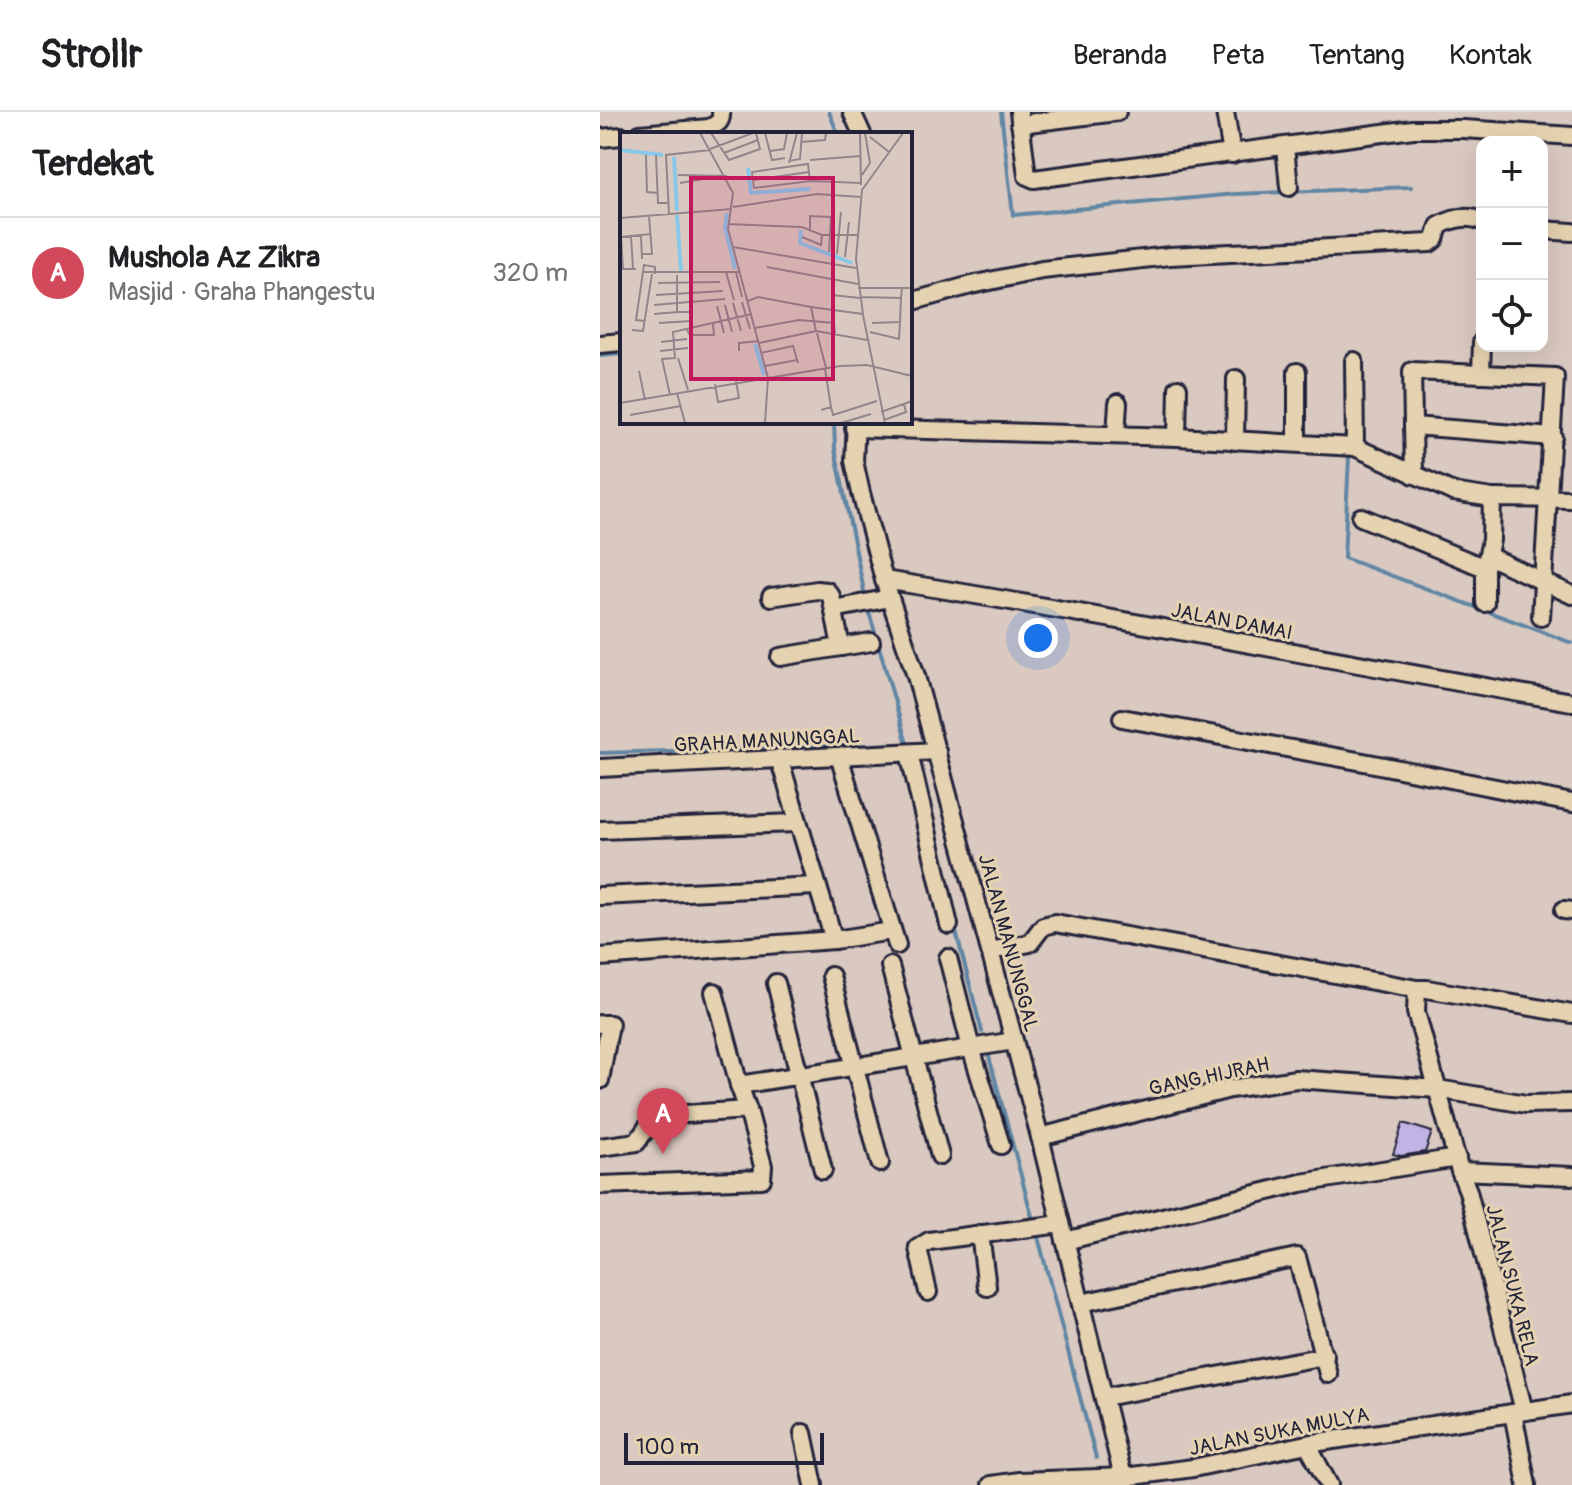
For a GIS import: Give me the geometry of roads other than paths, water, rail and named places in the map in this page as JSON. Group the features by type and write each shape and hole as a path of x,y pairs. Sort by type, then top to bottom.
{"street":[{"path":"663,132 709,128 718,124 721,112"},
{"path":"852,112 861,132"},
{"path":"1117,112 1019,118 1029,179 1285,147 1412,120 1463,129 1572,136"},
{"path":"1225,112 1232,154"},
{"path":"600,138 620,136"},
{"path":"1285,147 1289,187"},
{"path":"912,301 1042,270 1170,256 1430,243 1435,239 1439,226 1447,221 1476,220"},
{"path":"1548,230 1572,232"},
{"path":"600,344 620,342"},
{"path":"1412,352 1414,475"},
{"path":"1481,374 1482,352"},
{"path":"1354,361 1355,447"},
{"path":"1412,371 1555,377 1541,617"},
{"path":"1297,372 1297,443"},
{"path":"1235,441 1236,379"},
{"path":"1177,437 1178,388"},
{"path":"1116,435 1118,403"},
{"path":"855,425 1355,447 1453,492 1492,498 1572,499"},
{"name":"JALAN MANUNGGAL","path":"855,425 854,461 888,599 935,751 1040,1137 1122,1479"},
{"path":"1413,426 1553,437"},
{"path":"1485,603 1492,498"},
{"path":"1361,517 1543,581 1572,595"},
{"name":"JALAN DAMAI","path":"884,580 1572,702"},
{"path":"771,597 822,590 831,596 841,647"},
{"path":"834,609 888,599"},
{"path":"780,657 871,642"},
{"path":"1122,718 1572,803"},
{"name":"GRAHA MANUNGGAL","path":"600,768 935,751"},
{"path":"909,753 949,925"},
{"path":"600,957 894,938 839,756"},
{"path":"779,758 834,940"},
{"path":"600,830 797,823"},
{"path":"600,896 816,886"},
{"path":"990,951 1030,943 1043,926 1055,923 1572,1014"},
{"path":"948,958 1001,1145"},
{"path":"890,966 940,1156"},
{"path":"831,976 880,1163"},
{"path":"776,983 823,1170"},
{"name":"JALAN SUKA RELA","path":"1417,989 1416,1012 1459,1164 1518,1412 1527,1485"},
{"path":"600,1185 762,1179 763,1166 714,992"},
{"path":"600,1024 610,1024 600,1080"},
{"path":"739,1085 1014,1041"},
{"name":"GANG HIJRAH","path":"1040,1137 1269,1082 1296,1079 1438,1089 1526,1104 1572,1103"},
{"path":"600,1147 637,1142 655,1116 748,1110"},
{"path":"928,1292 918,1248 929,1241 980,1234 1063,1232 1301,1183 1459,1164 1572,1176"},
{"path":"980,1234 987,1287"},
{"path":"1081,1303 1297,1257 1328,1374"},
{"path":"1104,1397 1325,1356"},
{"name":"JALAN SUKA MULYA","path":"991,1485 1086,1478 1122,1479 1307,1444 1572,1404"},
{"path":"803,1433 814,1485"},
{"path":"1307,1444 1329,1485"}],"waterway":[{"path":"829,112 837,132"},
{"path":"1001,112 1013,215 1236,194 1411,187"},
{"path":"600,335 620,334"},
{"path":"600,356 620,354"},
{"path":"834,424 835,449 865,596"},
{"path":"1349,457 1344,558 1572,643"},
{"path":"600,753 907,744 867,605"},
{"path":"954,924 982,1032"},
{"path":"988,1053 1034,1224"},
{"path":"1037,1233 1096,1458"}],"place":[{"name":"Mushola Az Zikra","path":"663,1154"}]}
